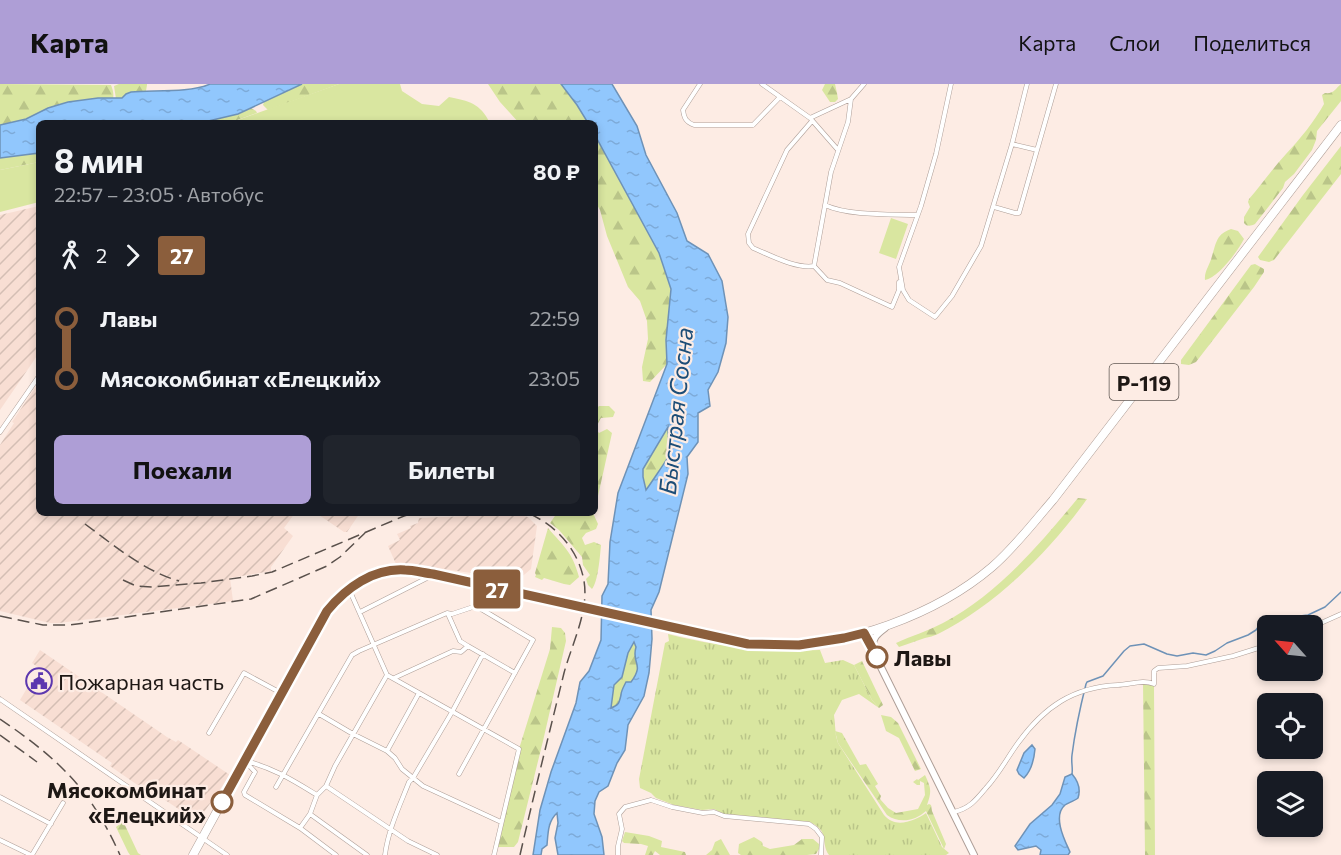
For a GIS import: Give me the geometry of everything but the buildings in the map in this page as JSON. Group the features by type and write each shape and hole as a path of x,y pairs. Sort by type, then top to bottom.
{"highway":[{"name":"Р-119","path":"193,855 327,611 349,589 385,571 405,570 433,574 748,644 774,645 799,645 850,637 922,612 960,592 994,565 1020,540 1095,446 1341,125"}],"main road":[{"path":"873,649 874,637 890,624"},
{"path":"864,633 974,855"},
{"path":"850,637 861,639 873,649"}],"street":[{"path":"700,84 683,110 688,123 694,125 753,125 780,97"},
{"path":"762,84 811,119 838,150"},
{"path":"814,266 798,265 753,248 749,243 748,234 787,150 811,119 850,99 864,84"},
{"path":"951,84 936,154 899,267 903,290 909,300 935,317 952,296 981,246 1012,144 1027,84"},
{"path":"994,207 1019,213 1056,84"},
{"path":"814,266 831,172 848,122 850,99"},
{"path":"1012,144 1037,150"},
{"path":"825,205 850,211 917,215"},
{"path":"814,266 826,280 840,283 892,307 899,290 900,272"},
{"path":"0,432 36,380"},
{"path":"360,612 433,574"},
{"path":"349,589 387,675 519,750 494,855"},
{"path":"276,787 352,655 448,614 476,606 533,640 459,774"},
{"path":"448,614 460,641 515,673"},
{"path":"1323,622 1341,614"},
{"path":"393,678 453,651 461,652 468,646"},
{"path":"954,812 965,810 973,802 995,778 1019,741 1042,714 1056,703 1079,692 1102,686 1144,682 1154,684 1154,671 1158,668 1187,666 1257,648"},
{"path":"385,855 391,830 409,782 452,712 483,654"},
{"path":"210,733 244,673 282,693"},
{"path":"300,828 310,814 317,795 326,786 387,675"},
{"path":"387,751 419,693"},
{"path":"0,699 227,855"},
{"path":"319,714 387,751 402,769 423,786 501,822"},
{"path":"245,761 284,775 317,795"},
{"path":"245,761 255,772 244,792 245,795 300,828 336,855"},
{"path":"326,786 408,841 437,855"},
{"path":"0,796 51,824"},
{"path":"618,855 622,830 620,814 625,807 651,800 704,813 714,812 724,816 809,824 822,837 821,855"},
{"path":"0,840 32,855 63,803"},
{"path":"310,814 367,855"}],"shaded area":[{"path":"36,207 36,357 0,410 0,215"},
{"path":"36,386 36,516 293,516 284,528 293,536 271,567 271,571 230,578 233,601 59,623 0,611 0,445 14,423 12,422"},
{"path":"320,516 358,516 347,532"},
{"path":"528,517 537,526 531,569 519,579 396,564 388,546 400,540 397,534 418,523 419,518"},
{"path":"40,650 167,737 176,742 178,740 230,775 202,815 192,818 141,784 139,786 110,766 112,763 20,700 39,668 32,663"}],"green space":[{"path":"0,84 111,85 113,99 98,98 48,108 26,119 0,125"},
{"path":"119,84 147,85 146,91 131,92 116,99 114,86"},
{"path":"302,84 339,84 268,110 263,105 264,102"},
{"path":"339,84 400,84 402,91 422,104 439,106 449,97 462,100 478,107 488,120 237,120"},
{"path":"488,84 561,84 586,120 516,120"},
{"path":"825,84 835,84 838,99 835,102 830,102 822,90"},
{"path":"1341,84 1341,101 1317,131 1312,150 1285,182 1283,188 1255,224 1246,225 1244,217 1250,207 1249,199 1311,124 1324,104 1322,95 1332,92"},
{"path":"251,108 257,113 237,120 213,120 238,114"},
{"path":"598,141 659,253 671,289 666,340 667,364 650,382 643,381 642,367 648,339 647,321 640,301 628,287 607,236 598,206"},
{"path":"1341,146 1341,174 1274,260 1269,262 1260,260 1258,257"},
{"path":"36,153 36,163 0,170 0,158"},
{"path":"36,163 36,203 0,212 0,170"},
{"path":"891,218 908,224 896,259 879,253"},
{"path":"1231,229 1238,231 1244,239 1221,269 1205,280 1218,239"},
{"path":"1255,264 1264,269 1264,272 1254,287 1196,362 1189,365 1181,364 1181,360 1251,265"},
{"path":"609,406 615,412 613,417 601,418 598,424 598,407"},
{"path":"669,426 668,456 646,490 643,469"},
{"path":"607,429 612,433 598,496 598,431 599,433"},
{"path":"1078,498 1087,499 1039,557 1000,593 938,634 899,647 896,643 943,623 982,598 1033,551"},
{"path":"555,516 594,516 598,524 596,529 586,533 582,538 585,545 594,542 601,545 597,575 592,589 586,579 590,575 583,565 582,557 550,523"},
{"path":"548,528 567,550 576,568 579,577 570,585 535,577"},
{"path":"552,627 561,628 565,633 566,641 518,842 514,847 496,847 519,749 550,649"},
{"path":"668,634 743,648 820,650 825,663 843,660 854,665 872,700 879,708 859,694 842,700 834,715 838,743 885,816 891,821 900,823 926,813 942,847 949,853 946,855 829,855 821,830 810,822 724,814 714,809 702,810 674,805 640,788 639,779 665,643 669,641"},
{"path":"633,642 636,647 638,671 621,695 621,701 617,706 610,708 614,685 622,677"},
{"path":"862,661 883,705 879,708 872,700 854,665"},
{"path":"1143,683 1154,685 1155,855 1145,855"},
{"path":"881,715 891,717 898,723 921,769 915,771 899,738 886,731"},
{"path":"835,731 842,733 860,765 866,764 878,784 875,786 881,796 880,799 896,813 918,809 925,795 924,783 920,781 920,785 917,785 913,782 925,775 930,790 927,805 931,805 946,844 944,849 926,811 907,820 897,820 887,815 838,743"},
{"path":"123,821 141,855 130,855 128,852 116,827"},
{"path":"625,832 649,836 662,841 661,847 685,852 686,855 660,855 655,851 653,855 645,855 648,846 622,841"},
{"path":"754,837 770,849 794,845 802,839 813,839 819,844 819,849 816,854 807,855 741,855 738,853 739,844"},
{"path":"721,839 730,855 706,855 712,850 715,842"}],"water":[{"path":"210,84 302,84 238,114 213,120 36,120 36,153 0,158 0,125 26,119 48,108 68,102 122,98 131,92 202,87"},
{"name":"Быстрая Сосна","path":"561,84 612,84 637,126 646,155 677,213 687,241 708,254 722,281 728,317 726,343 718,372 708,390 710,406 698,413 698,442 687,457 688,474 659,592 651,610 652,639 644,696 628,725 625,750 608,786 599,792 595,801 594,814 602,837 604,855 558,855 555,838 557,813 550,823 547,845 542,849 541,855 533,855 540,810 551,772 576,703 580,682 589,671 601,640 602,596 608,584 610,542 618,493 667,364 666,340 671,289 659,253 598,141 598,120 586,120","holes":["668,427 668,457 646,490 643,469","634,642 637,671 635,676 631,682 626,682 620,700 616,706 611,708 614,685 622,677 628,653"]},
{"path":"1032,745 1035,749 1033,761 1024,778 1017,770 1024,753"},
{"path":"1072,774 1078,785 1078,798 1065,805 1060,815 1061,828 1070,852 1068,855 1040,855 1041,850 1036,846 1018,850 1015,846 1030,824 1052,805 1060,794 1065,777"}],"waterway":[{"path":"1072,774 1073,746 1086,684 1103,676 1130,646 1144,644 1177,656 1193,653 1206,655 1227,643 1248,635 1268,620 1308,615 1325,607 1341,592"}],"railway":[{"path":"123,580 136,586 152,587 201,583 272,572 404,516"},
{"path":"520,855 564,673 580,625 585,600 580,565 570,546 547,524 534,516"},
{"path":"85,524 142,564 179,581"},
{"path":"0,616 43,625 70,625 251,599 327,566 366,532"},
{"path":"0,719 41,749 72,778 96,809 120,855"},
{"path":"0,735 37,762"}],"bus line":[{"name":"27","path":"222,802 327,611 341,595 359,582 385,571 405,570 433,574 748,644 799,645 864,633 877,657"}],"place":[{"name":"Лавы","path":"877,657"},
{"name":"Пожарная часть","path":"39,681"},
{"name":"Мясокомбинат «Елецкий»","path":"222,802"}]}
